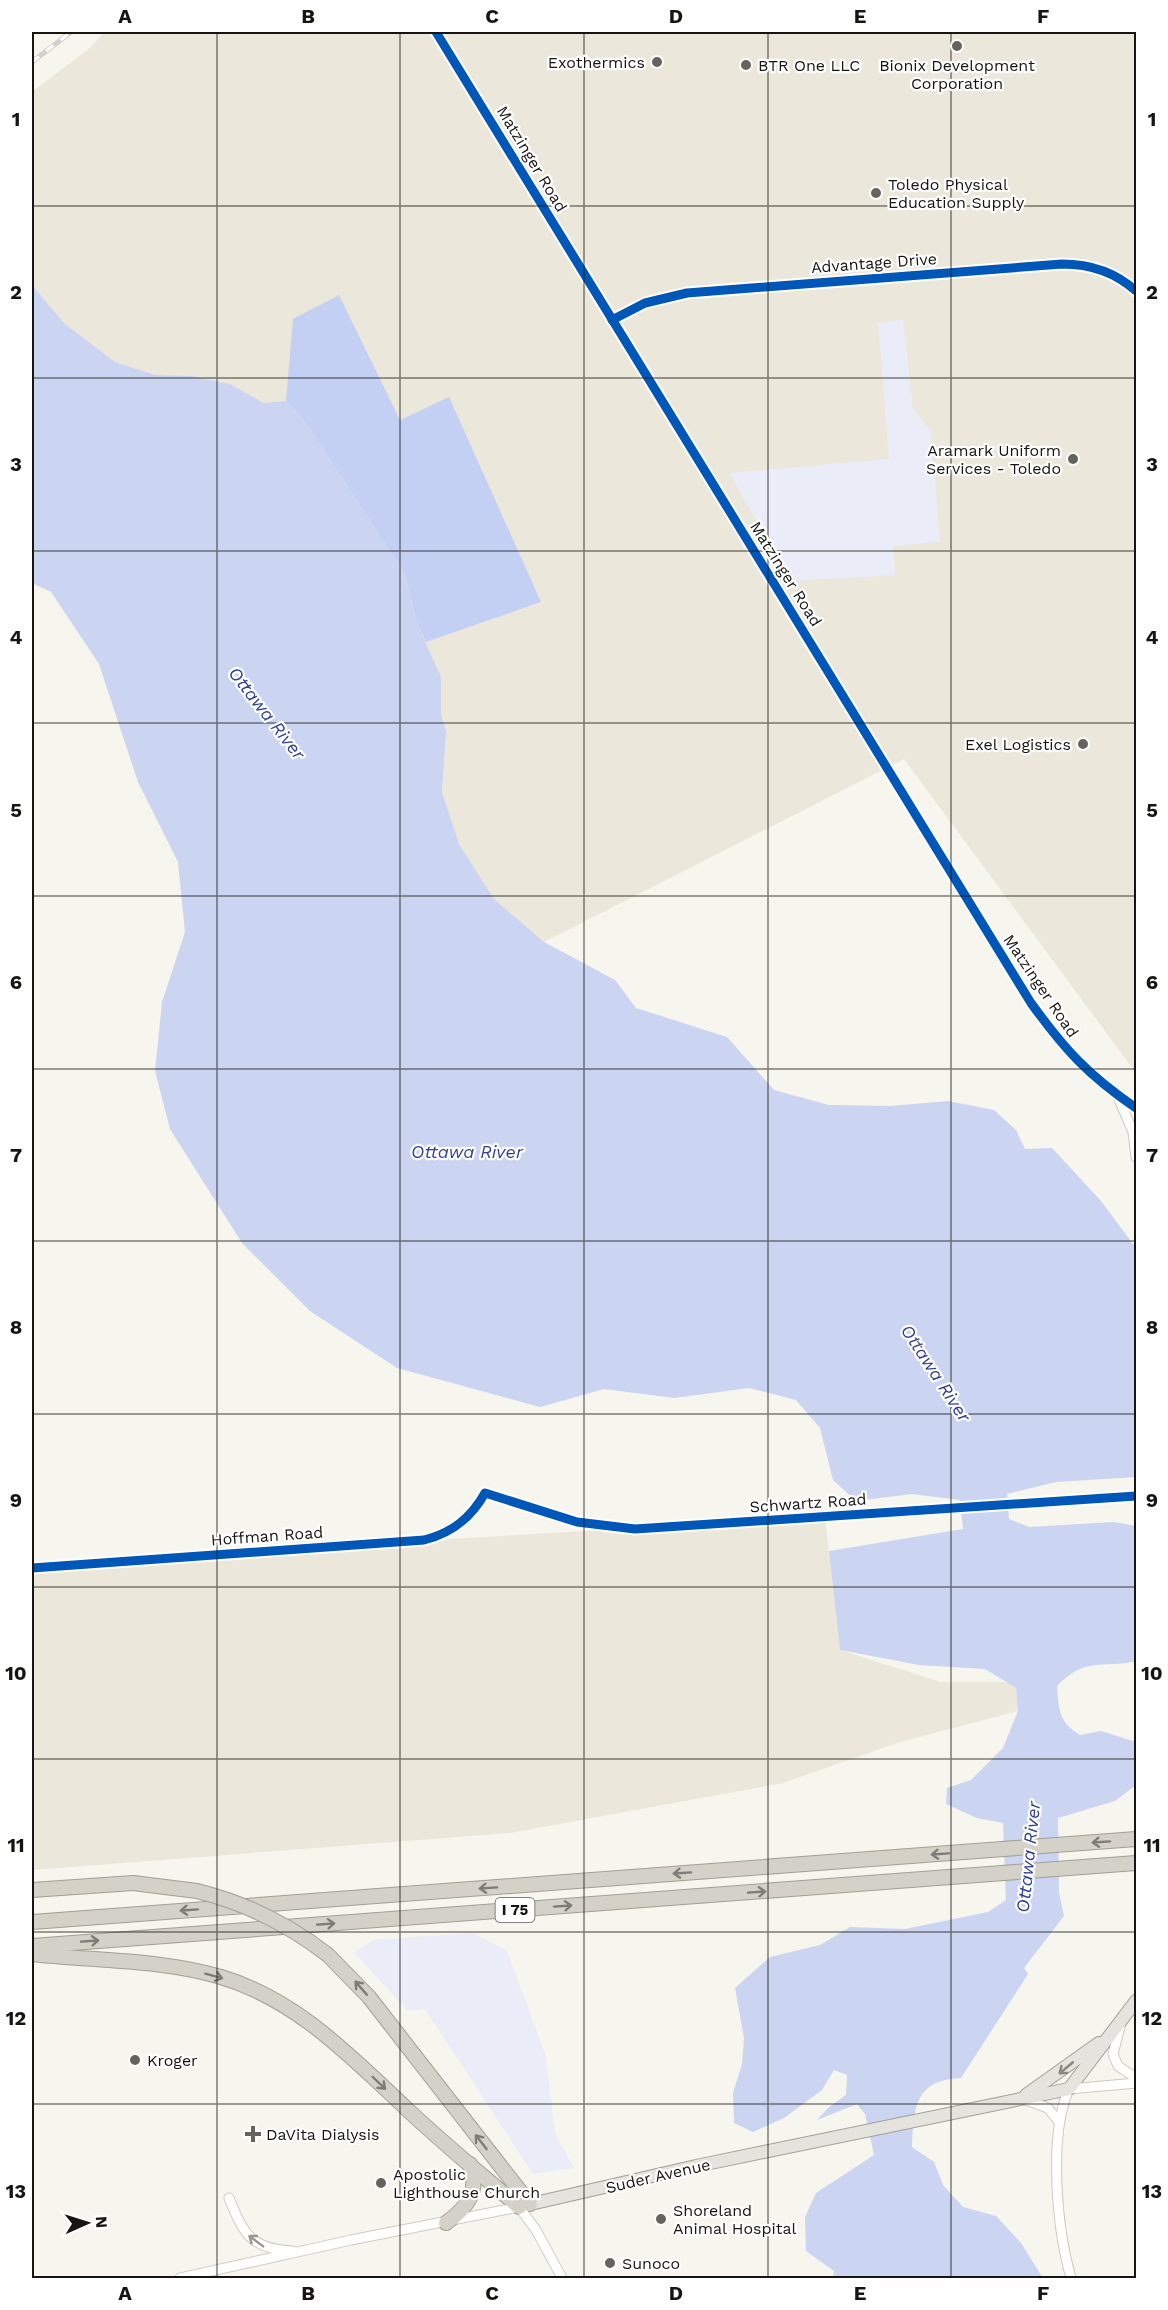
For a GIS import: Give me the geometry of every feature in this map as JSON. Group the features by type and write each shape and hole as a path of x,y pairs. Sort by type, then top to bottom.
{"highway":[{"name":"I 75","path":"32,1922 1137,1839"},
{"name":"I 75","path":"32,1946 1137,1863"},
{"path":"32,1890 133,1883 197,1891 230,1900 267,1915 292,1929 328,1955 369,1997 524,2206"},
{"path":"32,1954 179,1968 224,1978 265,1995 331,2039 470,2164 524,2206"},
{"path":"447,2223 466,2208 470,2200 474,2183 470,2164"}],"main road":[{"path":"1069,2089 1137,2001"},
{"path":"1021,2099 1110,2035"},
{"name":"Suder Avenue","path":"524,2206 927,2117 1069,2089"}],"street":[{"name":"Matzinger Road","path":"436,32 1031,1003 1062,1047 1117,1095 1137,1108"},
{"name":"Advantage Drive","path":"612,320 645,303 687,293 1062,264 1103,270 1118,277 1137,291"},
{"path":"1117,1095 1133,1132 1136,1158"},
{"name":"Schwartz Road","path":"486,1493 577,1522 635,1529 1137,1496"},
{"name":"Hoffman Road","path":"32,1568 424,1540 456,1527 473,1511 486,1493"},
{"path":"1122,2020 1113,2054 1118,2066 1137,2078"},
{"name":"Suder Avenue","path":"1069,2089 1098,2084 1137,2083"},
{"path":"1069,2089 1059,2122 1060,2219 1071,2278"},
{"path":"1021,2099 1048,2108 1059,2122"},
{"path":"229,2198 238,2221 256,2243 273,2249 304,2251"},
{"path":"524,2206 562,2278"},
{"name":"Suder Avenue","path":"180,2278 524,2206"}],"shaded area":[{"path":"104,32 1136,32 1136,1073 904,759 544,942 494,899 459,844 442,792 446,731 441,714 441,677 417,623 405,574 286,401 264,403 230,384 192,376 157,375 115,362 64,323 32,285 32,92 91,47"},
{"path":"339,295 400,420 449,397 541,602 426,642 417,623 405,574 306,423 286,401 293,319"},
{"path":"903,320 913,408 931,431 940,542 893,546 895,575 792,581 729,473 889,459 878,322"},
{"path":"825,1517 840,1650 941,1682 1006,1682 1016,1688 1018,1711 900,1742 783,1783 510,1833 32,1870 32,1568 414,1541"},
{"path":"473,1933 507,1951 546,2056 555,2133 574,2168 533,2174 425,2009 408,2011 354,1952 374,1940"}],"water":[{"name":"Ottawa River","path":"32,285 64,323 115,362 156,375 192,376 230,384 264,403 286,401 306,423 405,574 417,623 441,677 441,714 446,731 442,792 459,844 494,899 544,942 615,980 636,1008 727,1037 774,1090 829,1105 890,1106 948,1101 994,1110 1016,1130 1025,1149 1052,1148 1101,1201 1136,1248 1136,1477 1056,1482 1007,1494 1009,1519 1029,1527 1114,1522 1136,1526 1136,1661 1086,1667 1067,1677 1057,1686 1061,1714 1067,1725 1080,1735 1101,1731 1136,1742 1136,1785 1115,1801 1058,1818 1059,1893 1064,1916 1024,1968 1028,1974 961,2078 945,2080 925,2090 916,2109 914,2120 912,2147 934,2162 943,2185 963,2207 996,2216 1021,2243 1043,2278 833,2278 834,2271 806,2251 805,2217 816,2193 874,2155 865,2114 857,2104 817,2120 828,2108 846,2095 847,2075 834,2070 822,2090 784,2118 753,2132 734,2123 733,2093 742,2064 744,2038 735,1988 770,1957 820,1945 850,1927 905,1929 988,1912 1006,1900 1003,1823 977,1818 946,1804 947,1788 971,1780 1003,1748 1018,1711 1016,1688 985,1669 919,1665 840,1650 829,1551 963,1529 960,1500 912,1494 856,1501 833,1480 820,1428 796,1400 749,1388 674,1398 604,1389 540,1407 397,1368 310,1311 242,1243 170,1129 155,1071 162,1002 185,932 178,862 138,782 99,664 51,592 32,583"}],"railway":[{"path":"32,62 71,32"}],"cycle path":[{"path":"436,32 1031,1003 1078,1061 1136,1108"},
{"path":"612,320 645,303 687,293 1062,264 1102,270 1120,279 1136,291"},
{"path":"32,1568 424,1540 452,1529 460,1523 480,1502 485,1493 577,1522 635,1529 1136,1496"}],"place":[{"name":"Bionix Development Corporation","path":"957,46"},
{"name":"Exothermics","path":"657,62"},
{"name":"BTR One LLC","path":"746,65"},
{"name":"Toledo Physical Education Supply","path":"876,193"},
{"name":"Aramark Uniform Services - Toledo","path":"1073,459"},
{"name":"Exel Logistics","path":"1083,744"},
{"name":"Kroger","path":"135,2060"},
{"name":"DaVita Dialysis","path":"253,2134"},
{"name":"Apostolic Lighthouse Church","path":"381,2183"},
{"name":"Shoreland Animal Hospital","path":"661,2219"},
{"name":"Sunoco","path":"610,2263"}]}
